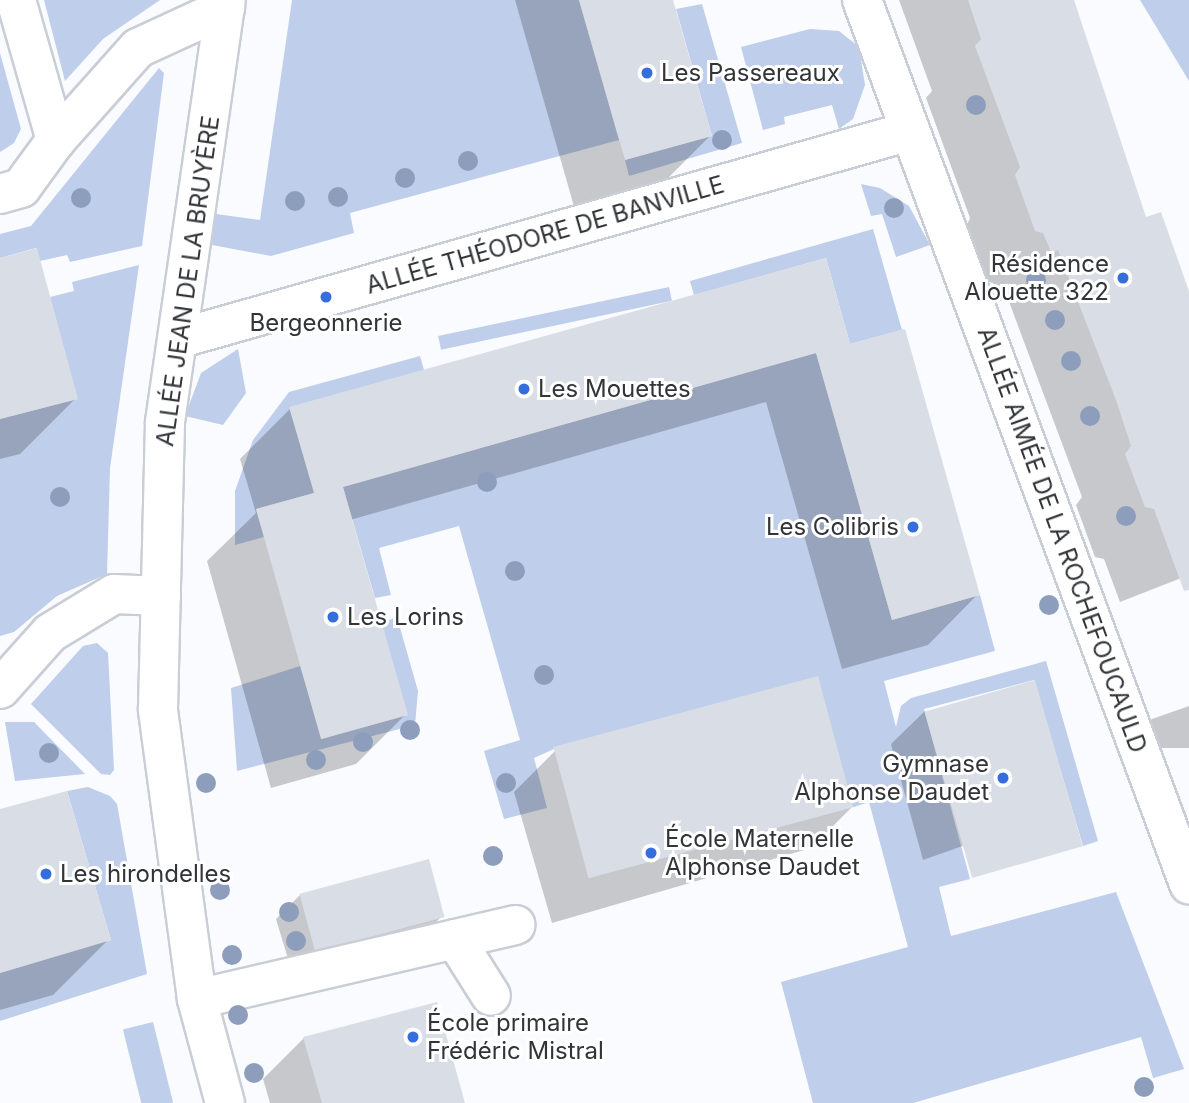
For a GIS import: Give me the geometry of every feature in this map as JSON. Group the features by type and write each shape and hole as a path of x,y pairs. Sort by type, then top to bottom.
{"street":[{"path":"16,0 56,139"},
{"name":"ALLÉE AIMÉE DE LA ROCHEFOUCAULD","path":"862,0 1189,884"},
{"path":"0,194 21,188 56,139 138,48 225,4"},
{"name":"ALLÉE JEAN DE LA BRUYÈRE","path":"225,4 181,338 165,422 158,709 197,999 225,1103"},
{"name":"ALLÉE THÉODORE DE BANVILLE","path":"181,338 910,131"},
{"path":"1,686 50,632 114,594 161,596"},
{"path":"197,999 516,925"},
{"path":"455,939 491,996"}],"shaded area":[{"path":"44,0 160,0 103,39 65,81"},
{"path":"292,0 579,0 619,140 350,213 354,233 271,256 212,245 216,214 260,220"},
{"path":"1140,0 1189,0 1189,81"},
{"path":"702,4 742,143 629,176 625,160 712,136 676,9"},
{"path":"810,29 839,31 859,47 865,85 853,119 839,129 832,105 784,117 785,124 763,130 741,47"},
{"path":"0,53 21,129 14,143 0,152"},
{"path":"159,68 164,73 142,246 70,262 67,255 40,261 36,248 0,258 0,234 31,226"},
{"path":"861,184 880,188 909,206 930,245 896,257 882,214 871,216"},
{"path":"873,229 902,330 850,344 826,258 694,295 690,281"},
{"path":"139,265 110,468 107,574 57,596 14,632 0,636 0,419 77,399 50,297 74,291 72,282"},
{"path":"669,287 672,301 441,350 438,336"},
{"path":"238,349 246,393 223,425 185,416 201,373"},
{"path":"816,353 892,620 980,595 995,651 884,681 896,727 901,706 911,698 1046,661 1098,841 1083,846 1034,680 924,709 970,879 939,887 951,936 1116,892 1184,1069 1153,1078 1141,1037 913,1103 813,1103 781,982 908,947 869,802 854,807 554,749 534,758 547,808 504,819 484,751 520,740 459,526 379,548 391,595 375,598 343,487"},
{"path":"420,356 424,370 314,493 256,509 264,537 235,545 235,491 253,440 289,392"},
{"path":"397,617 418,691 415,725 237,771 231,688 300,666 322,739 407,715 381,623"},
{"path":"97,643 108,653 114,770 110,775 101,774 31,704 83,646"},
{"path":"5,722 34,722 85,774 15,781"},
{"path":"88,787 110,796 117,804 147,974 0,1021 0,973 111,940 67,791"},
{"path":"153,1022 173,1103 141,1103 123,1029"}],"building":[{"name":"Les Passereaux","path":"579,0 673,0 712,136 625,160"},
{"name":"Résidence Alouette 322","path":"968,0 1074,0 1146,217 1161,212 1189,291 1189,590 1184,591 1154,509 1145,507 1125,454 1131,446 1116,400 1058,250 1051,252 1043,233 1035,231 1015,175 1020,167 975,46 981,39"},
{"path":"37,248 78,399 0,419 0,258"},
{"path":"826,258 850,344 905,329 980,595 892,620 816,353 343,487 408,715 321,739 256,509 314,493 289,407"},
{"path":"818,676 853,807 589,878 553,747"},
{"name":"Gymnase Alphonse Daudet","path":"1035,680 1083,846 972,878 924,712"},
{"name":"Les hirondelles","path":"67,791 111,940 0,973 0,809"},
{"path":"429,859 445,917 315,952 300,894"},
{"path":"437,1002 465,1103 322,1103 303,1037"}],"place":[{"name":"Les Passereaux","path":"647,73"},
{"name":"Résidence Alouette 322","path":"1123,278"},
{"name":"Bergeonnerie","path":"326,297"},
{"name":"Les Mouettes","path":"524,389"},
{"name":"Les Colibris","path":"913,527"},
{"name":"Les Lorins","path":"333,617"},
{"name":"Gymnase Alphonse Daudet","path":"1003,778"},
{"name":"École Maternelle Alphonse Daudet","path":"651,853"},
{"name":"Les hirondelles","path":"46,874"},
{"name":"École primaire Frédéric Mistral","path":"413,1037"}]}
